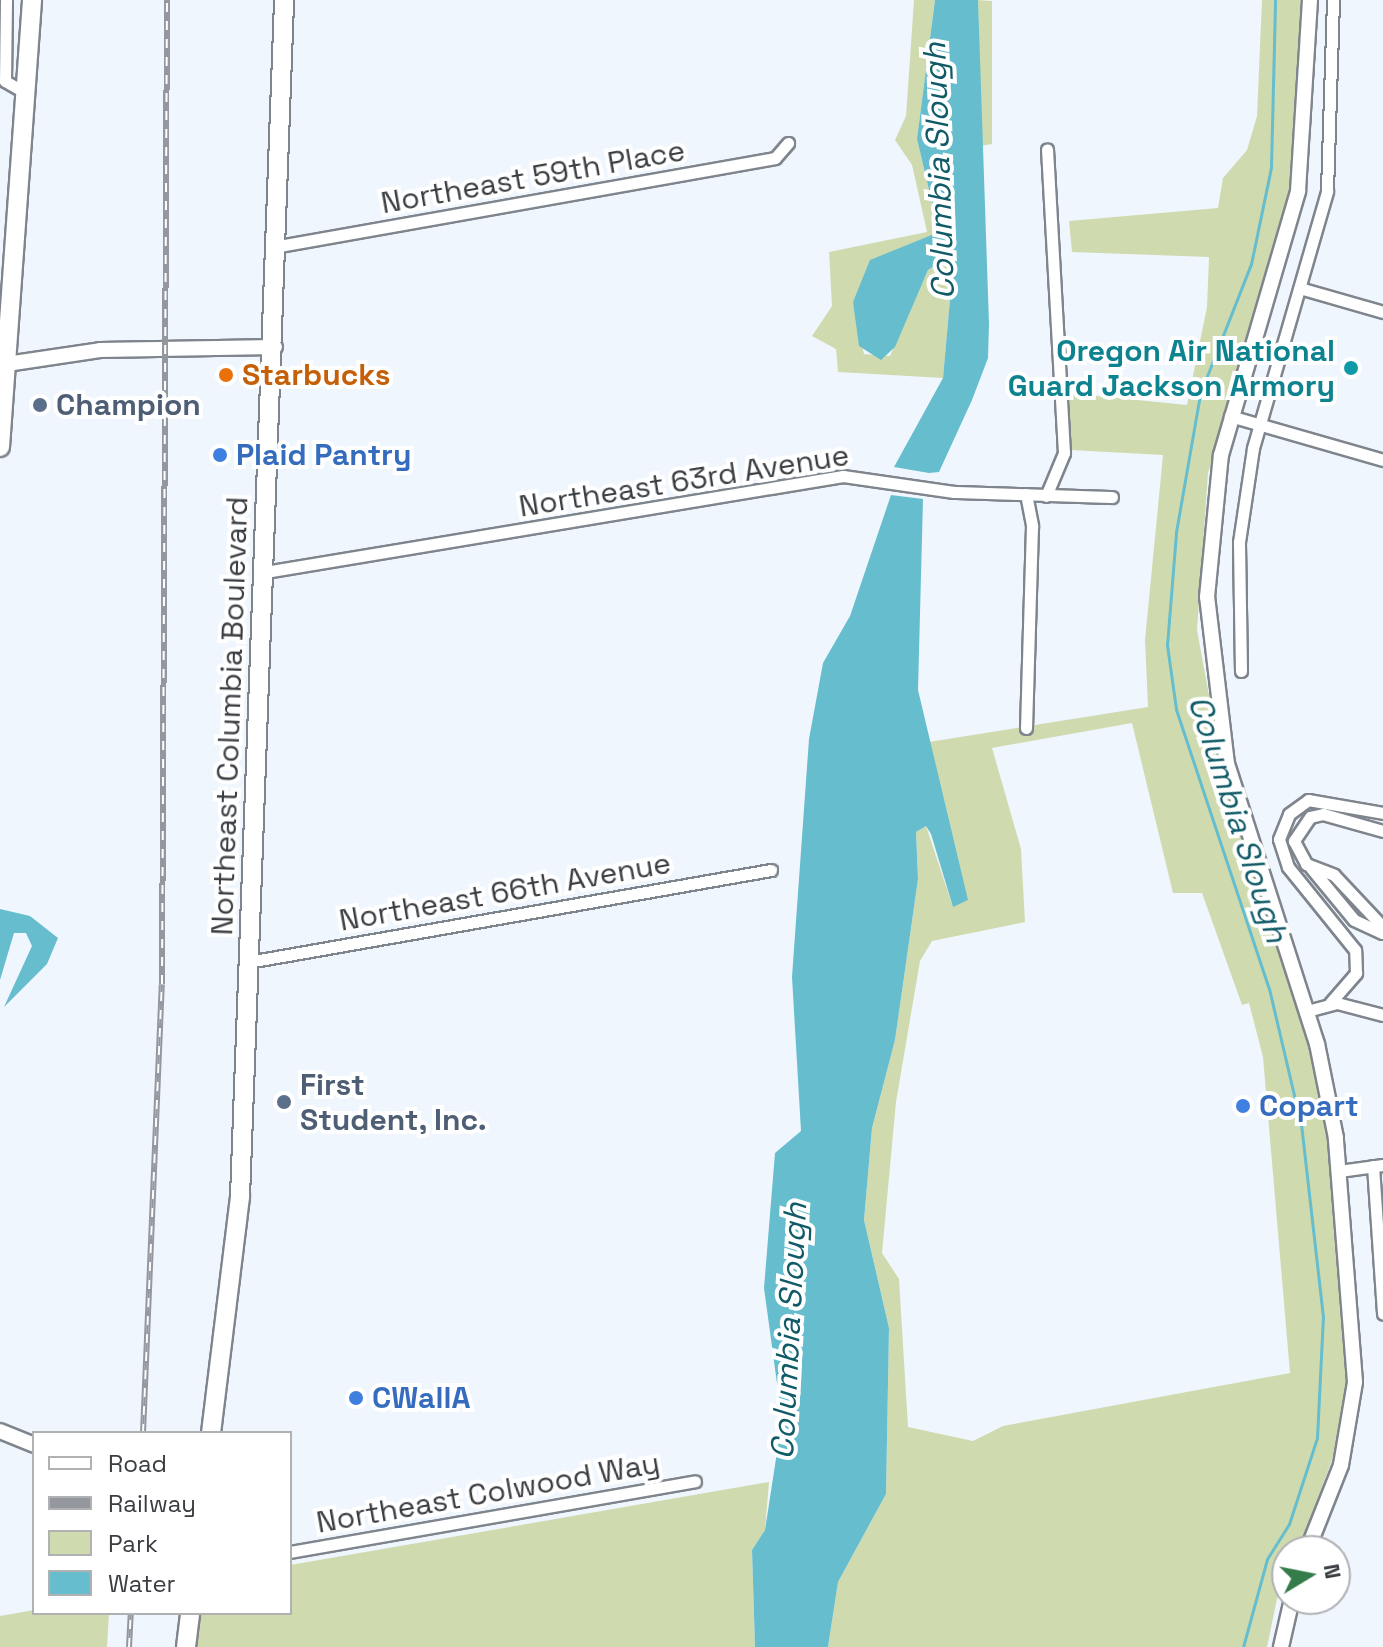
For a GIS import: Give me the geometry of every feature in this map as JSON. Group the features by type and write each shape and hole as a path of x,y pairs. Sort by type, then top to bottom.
{"main road":[{"path":"0,447 32,0"},
{"name":"Northeast Columbia Boulevard","path":"211,1431 239,1210 279,246 284,0"},
{"path":"186,1647 190,1615"}],"street":[{"path":"6,0 5,81 26,93"},
{"path":"1310,0 1298,191 1230,416 1209,535 1212,685 1235,793 1307,1011 1330,1096 1339,1171 1355,1389 1341,1465 1313,1535"},
{"path":"1241,671 1239,542 1259,424 1303,289 1327,191 1333,0"},
{"name":"Northeast 59th Place","path":"279,246 775,158 788,143"},
{"path":"1046,496 1064,453 1047,149"},
{"path":"1303,289 1383,312"},
{"path":"5,364 100,350 275,347"},
{"path":"1230,416 1383,460"},
{"name":"Northeast 63rd Avenue","path":"265,572 843,476 1046,496 1112,497"},
{"path":"1026,494 1032,526 1026,728"},
{"path":"1307,1011 1330,1003 1356,973 1355,950 1288,867 1279,839 1289,814 1308,800 1383,813"},
{"path":"1383,831 1310,817 1294,841 1306,864 1354,920 1383,930"},
{"name":"Northeast 66th Avenue","path":"248,962 771,870"},
{"path":"1330,1003 1383,1015"},
{"path":"1339,1171 1378,1166 1383,1314"},
{"path":"0,1431 32,1444"},
{"name":"Northeast Colwood Way","path":"292,1552 695,1481"},
{"path":"1281,1647 1288,1615"}],"green space":[{"path":"914,0 935,0 917,139 939,232 914,245 853,302 864,354 890,356 928,270 944,260 953,266 943,378 838,372 836,349 812,336 832,306 829,252 927,232 912,165 895,140 906,116"},
{"path":"978,0 992,1 992,144 980,146"},
{"path":"1262,0 1302,0 1292,189 1208,473 1197,630 1227,793 1306,1032 1326,1122 1348,1387 1339,1441 1304,1535 1271,1535 1271,1615 1274,1615 1267,1647 828,1647 838,1582 886,1494 889,1328 864,1220 872,1128 895,1040 918,879 916,832 926,826 953,907 929,742 1148,707 1145,640 1163,455 1071,450 1068,393 1187,405 1207,307 1209,257 1072,252 1069,221 1218,208 1223,178 1247,150 1257,116","holes":["1132,723 1173,893 1202,893 1242,1005 1249,1003 1263,1057 1290,1373 1003,1426 973,1441 908,1427 899,1279 882,1253 896,1102 920,961 932,941 1025,922 1021,849 992,748"]},
{"path":"769,1482 765,1530 752,1550 755,1647 196,1647 200,1615 292,1615 292,1565"},
{"path":"32,1610 32,1615 109,1615 107,1647 0,1647 0,1616"}],"water":[{"path":"935,0 978,0 989,324 988,358 972,400 939,472 929,473 894,467 943,378 953,266 944,260 928,270 895,347 881,360 859,346 853,302 870,260 939,232 917,139"},
{"path":"891,495 923,499 918,690 968,900 953,907 931,834 926,826 916,832 918,879 895,1040 872,1128 864,1220 889,1328 886,1494 838,1582 828,1647 755,1647 752,1550 765,1530 782,1420 764,1288 775,1153 801,1131 792,977 809,739 823,663 850,616"},
{"path":"0,909 30,916 58,938 47,964 4,1007 32,946 26,933 14,933 0,980"}],"waterway":[{"name":"Columbia Slough","path":"1243,1647 1267,1559 1289,1524 1317,1438 1323,1317 1301,1125 1269,989 1176,709 1167,645 1176,532 1200,394 1251,264 1271,167 1275,0"}],"railway":[{"path":"143,1431 162,984 167,0"},
{"path":"129,1647 131,1615"}],"place":[{"name":"Oregon Air National Guard Jackson Armory","path":"1351,368"},
{"name":"Starbucks","path":"226,375"},
{"name":"Champion","path":"40,405"},
{"name":"Plaid Pantry","path":"220,455"},
{"name":"First Student, Inc.","path":"284,1102"},
{"name":"Copart","path":"1243,1106"},
{"name":"CWallA","path":"356,1398"}]}
